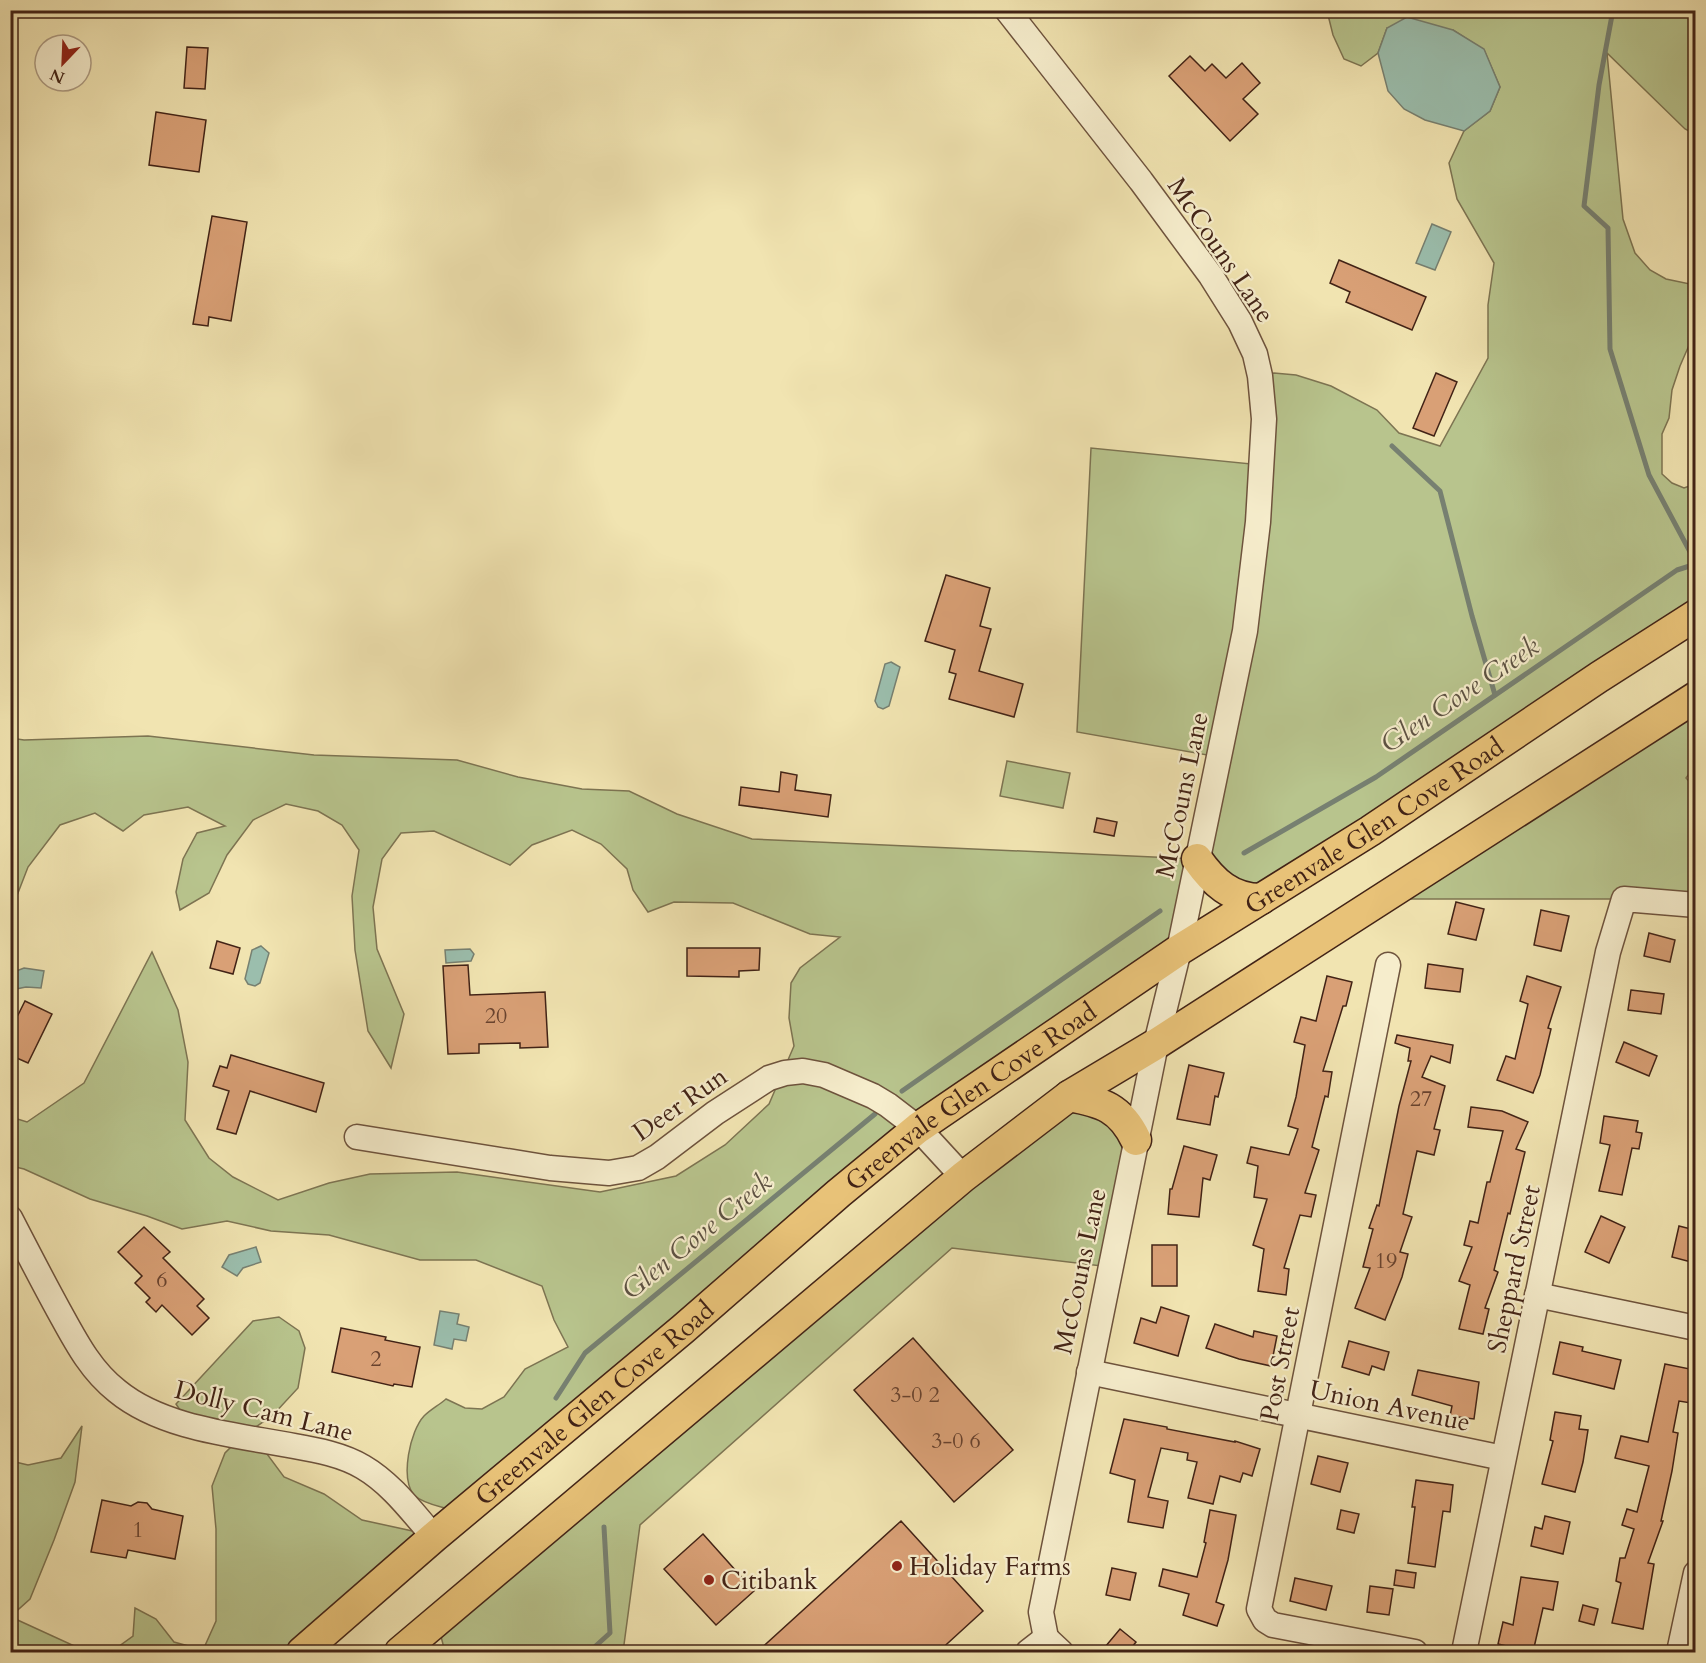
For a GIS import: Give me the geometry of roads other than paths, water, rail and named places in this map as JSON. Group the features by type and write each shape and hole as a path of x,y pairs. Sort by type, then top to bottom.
{"main road":[{"name":"Greenvale Glen Cove Road","path":"302,1653 434,1537 918,1128 1179,950 1370,831 1695,615"},
{"path":"400,1653 963,1177 1070,1096 1156,1044 1695,697"},
{"path":"1197,859 1214,880 1225,889 1249,899 1261,899"},
{"path":"1070,1096 1114,1110 1124,1118 1136,1140"}],"street":[{"name":"McCouns Lane","path":"1007,10 1141,181 1211,276 1240,322 1255,354 1260,376 1264,419 1258,522 1245,631 1179,950 1136,1140 1041,1612 1045,1648"},
{"name":"Sheppard Street","path":"1464,1653 1608,952 1624,899 1695,905"},
{"name":"Post Street","path":"1388,965 1259,1610 1265,1620 1273,1625 1415,1653"},
{"name":"Deer Run","path":"357,1137 550,1168 609,1173 638,1167 657,1157 715,1113 769,1078 785,1072 803,1071 824,1075 873,1096 918,1128 963,1177"},
{"name":"Dolly Cam Lane","path":"10,1218 78,1345 90,1364 117,1392 149,1410 190,1425 304,1448 340,1457 362,1466 385,1482 434,1537"},
{"path":"1538,1295 1695,1328"},
{"name":"Union Avenue","path":"1089,1372 1503,1458"},
{"path":"1679,1653 1695,1573"}],"waterway":[{"name":"Glen Cove Creek","path":"1613,10 1599,85 1584,206 1608,228 1610,349 1649,475 1696,563"},
{"path":"1392,446 1440,491 1495,695"},
{"name":"Glen Cove Creek","path":"1244,853 1376,777 1677,570 1696,564"},
{"name":"Glen Cove Creek","path":"902,1091 1160,911"},
{"name":"Glen Cove Creek","path":"556,1398 585,1353 875,1114"},
{"name":"Glen Cove Creek","path":"589,1652 610,1633 604,1527"}],"place":[{"name":"Holiday Farms","path":"897,1566"},
{"name":"Citibank","path":"709,1580"}]}
